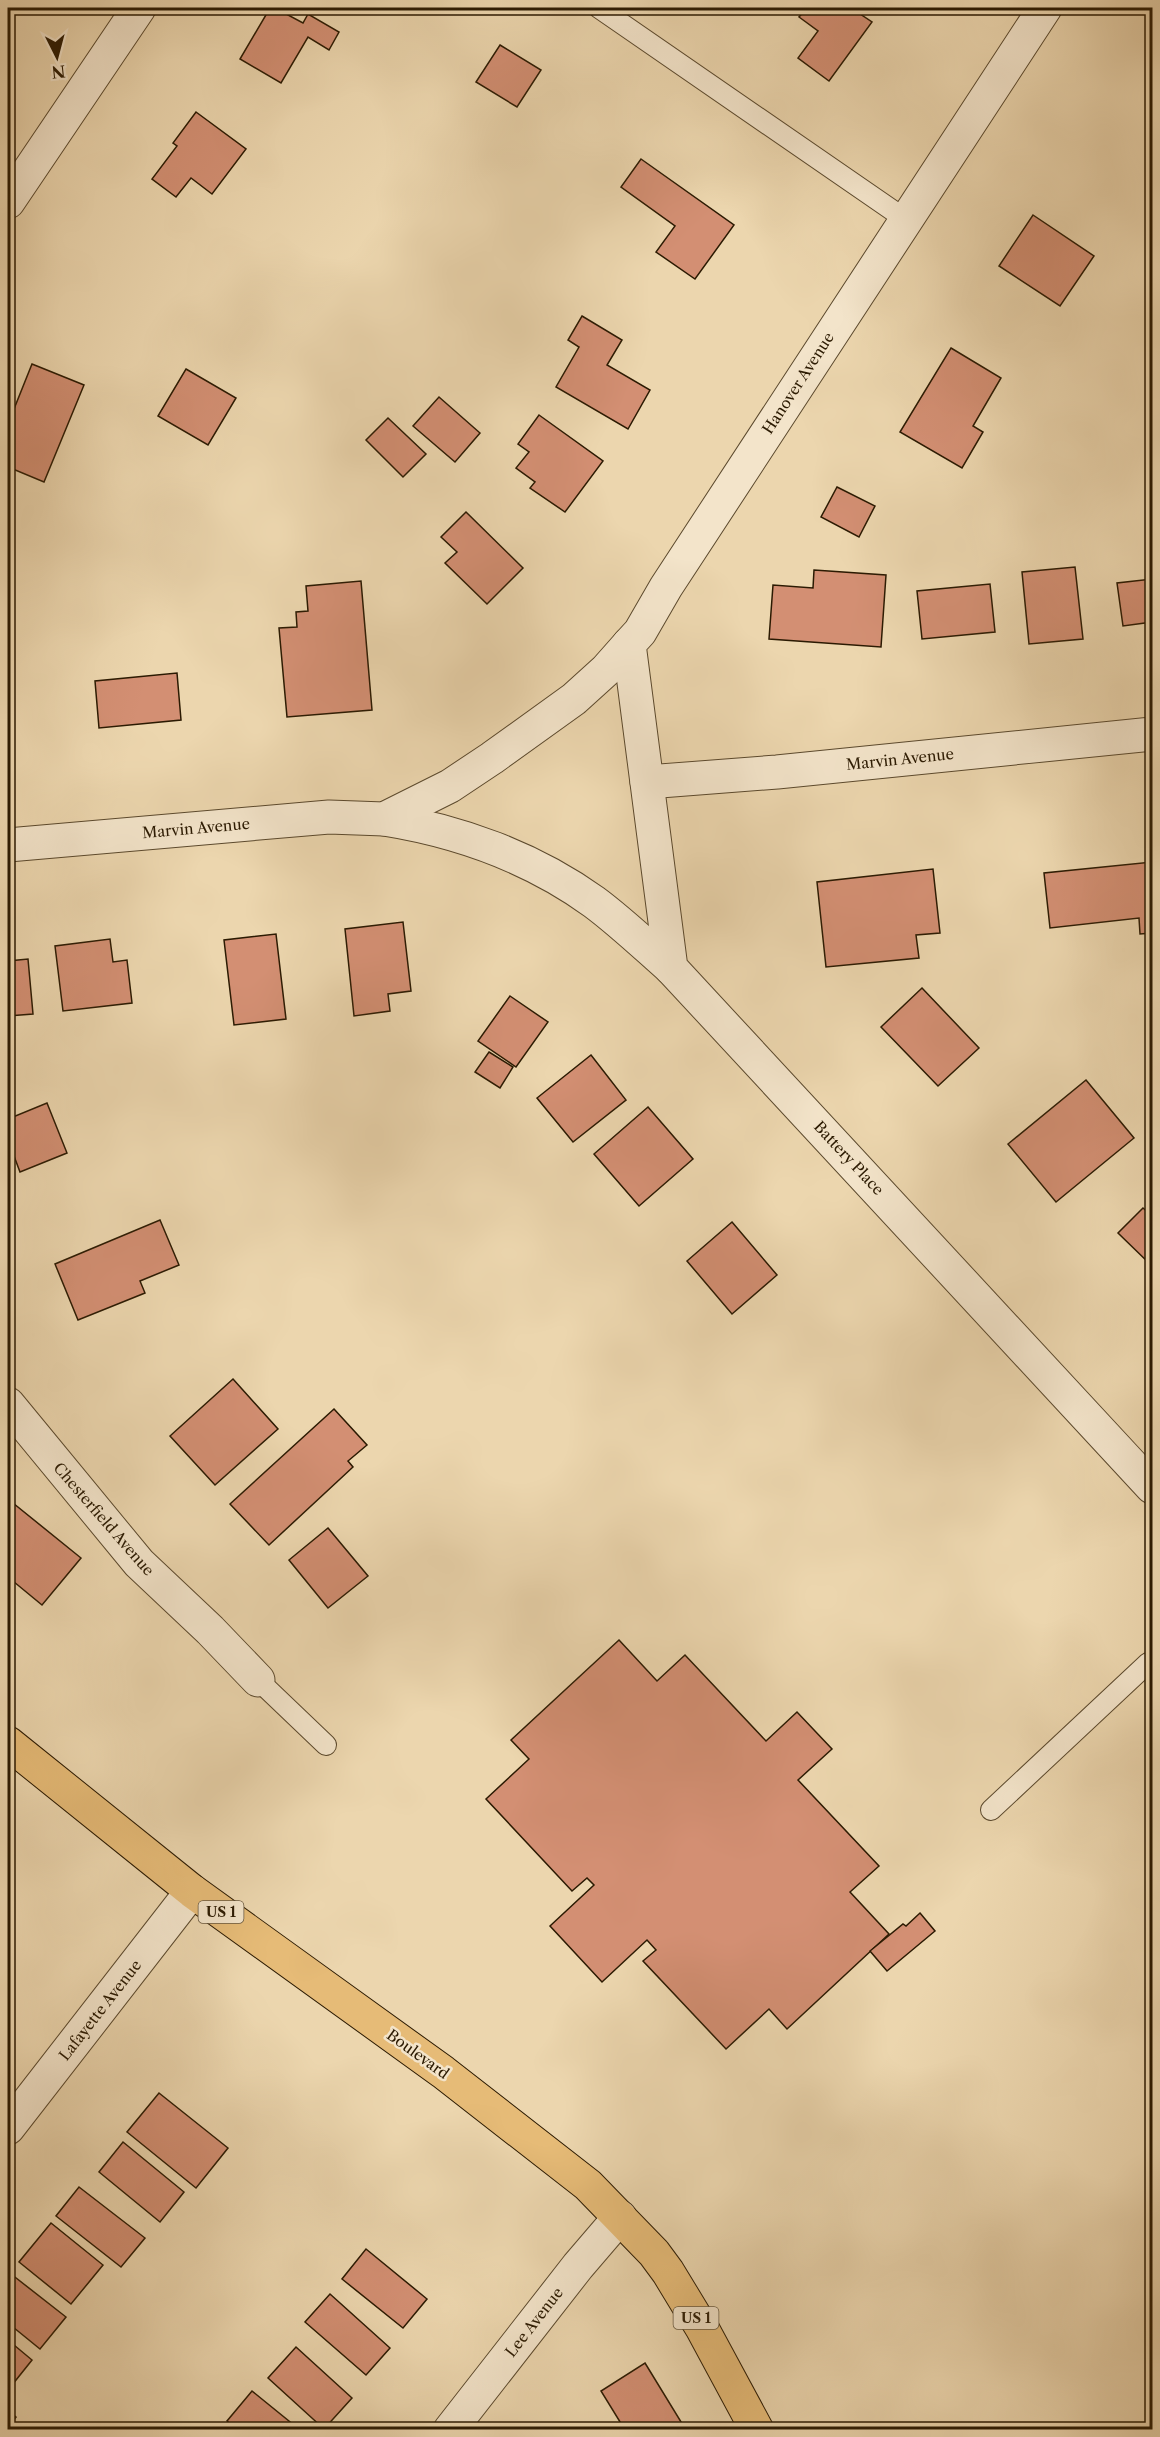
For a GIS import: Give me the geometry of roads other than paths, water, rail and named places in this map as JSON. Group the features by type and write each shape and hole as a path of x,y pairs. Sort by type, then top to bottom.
{"main road":[{"name":"Boulevard","path":"8,1743 192,1891 443,2072 588,2185 654,2253 668,2272 702,2328 758,2430"}],"street":[{"path":"8,202 139,8"},
{"name":"Hanover Avenue","path":"629,644 640,632 666,587 1045,8"},
{"path":"629,644 671,968"},
{"name":"Marvin Avenue","path":"384,819 450,786 492,758 574,699 606,670 629,644"},
{"name":"Marvin Avenue","path":"647,782 1152,734"},
{"name":"Marvin Avenue","path":"8,846 329,817 384,819 423,825 480,843 545,871 595,903 671,968"},
{"name":"Battery Place","path":"671,968 692,988 1152,1487"},
{"name":"Chesterfield Avenue","path":"8,1404 139,1563 210,1630 258,1680"},
{"name":"Lafayette Avenue","path":"8,2128 192,1891"},
{"name":"Lee Avenue","path":"450,2430 578,2266 620,2217"}],"lane":[{"path":"599,8 905,219"},
{"path":"991,1810 1148,1663"},
{"path":"258,1680 326,1744"}]}
